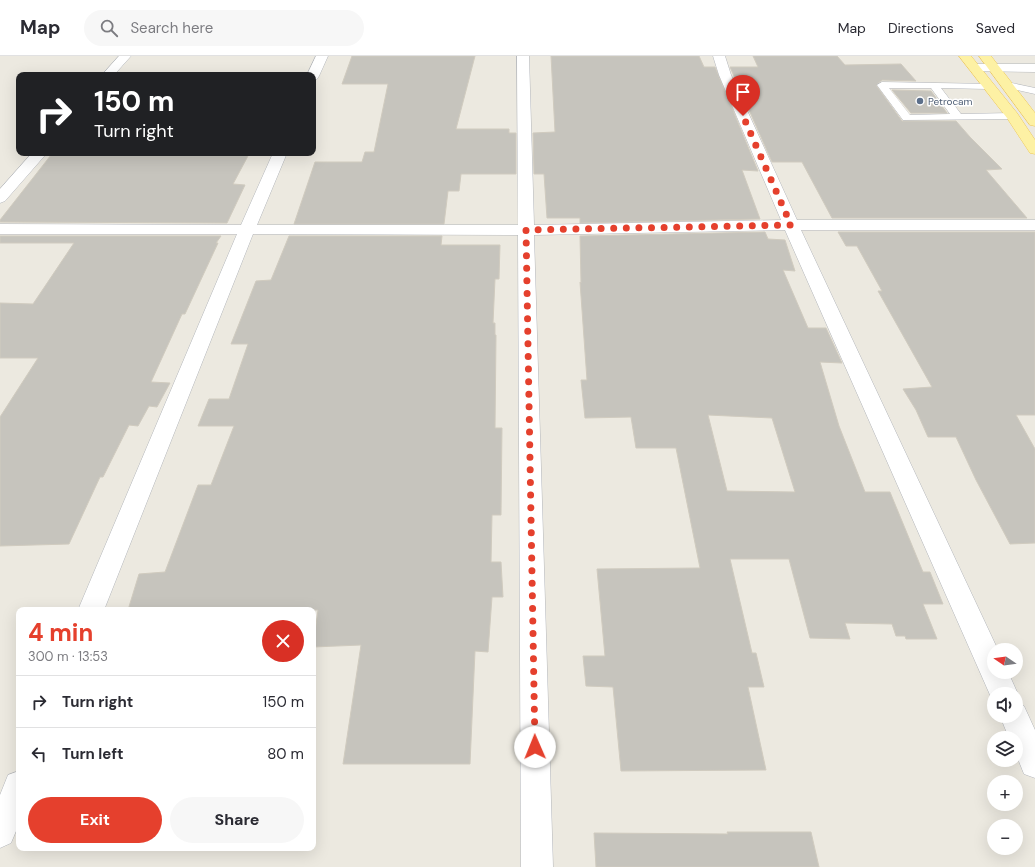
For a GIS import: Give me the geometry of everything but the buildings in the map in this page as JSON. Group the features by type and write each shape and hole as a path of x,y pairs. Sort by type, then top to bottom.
{"main road":[{"path":"965,56 1012,116 1035,150"},
{"path":"985,56 1035,122"}],"street":[{"path":"111,72 125,56"},
{"path":"315,72 322,56"},
{"path":"523,56 537,867"},
{"path":"719,56 725,74 791,225 1001,687"},
{"path":"998,72 1035,68"},
{"path":"978,72 1035,74"},
{"path":"0,198 37,156"},
{"path":"92,607 279,156"},
{"path":"0,229 526,230 791,225 1035,224"},
{"path":"1017,723 1035,763"},
{"path":"0,832 16,793"}],"lane":[{"path":"988,86 882,85 907,118 1012,116"},
{"path":"1007,85 1035,91"},
{"path":"934,86 944,102 957,116"},
{"path":"896,103 907,103"}],"place":[{"name":"Petrocam","path":"920,101"}],"route":[{"path":"535,747 526,230 791,225 743,116"}]}
